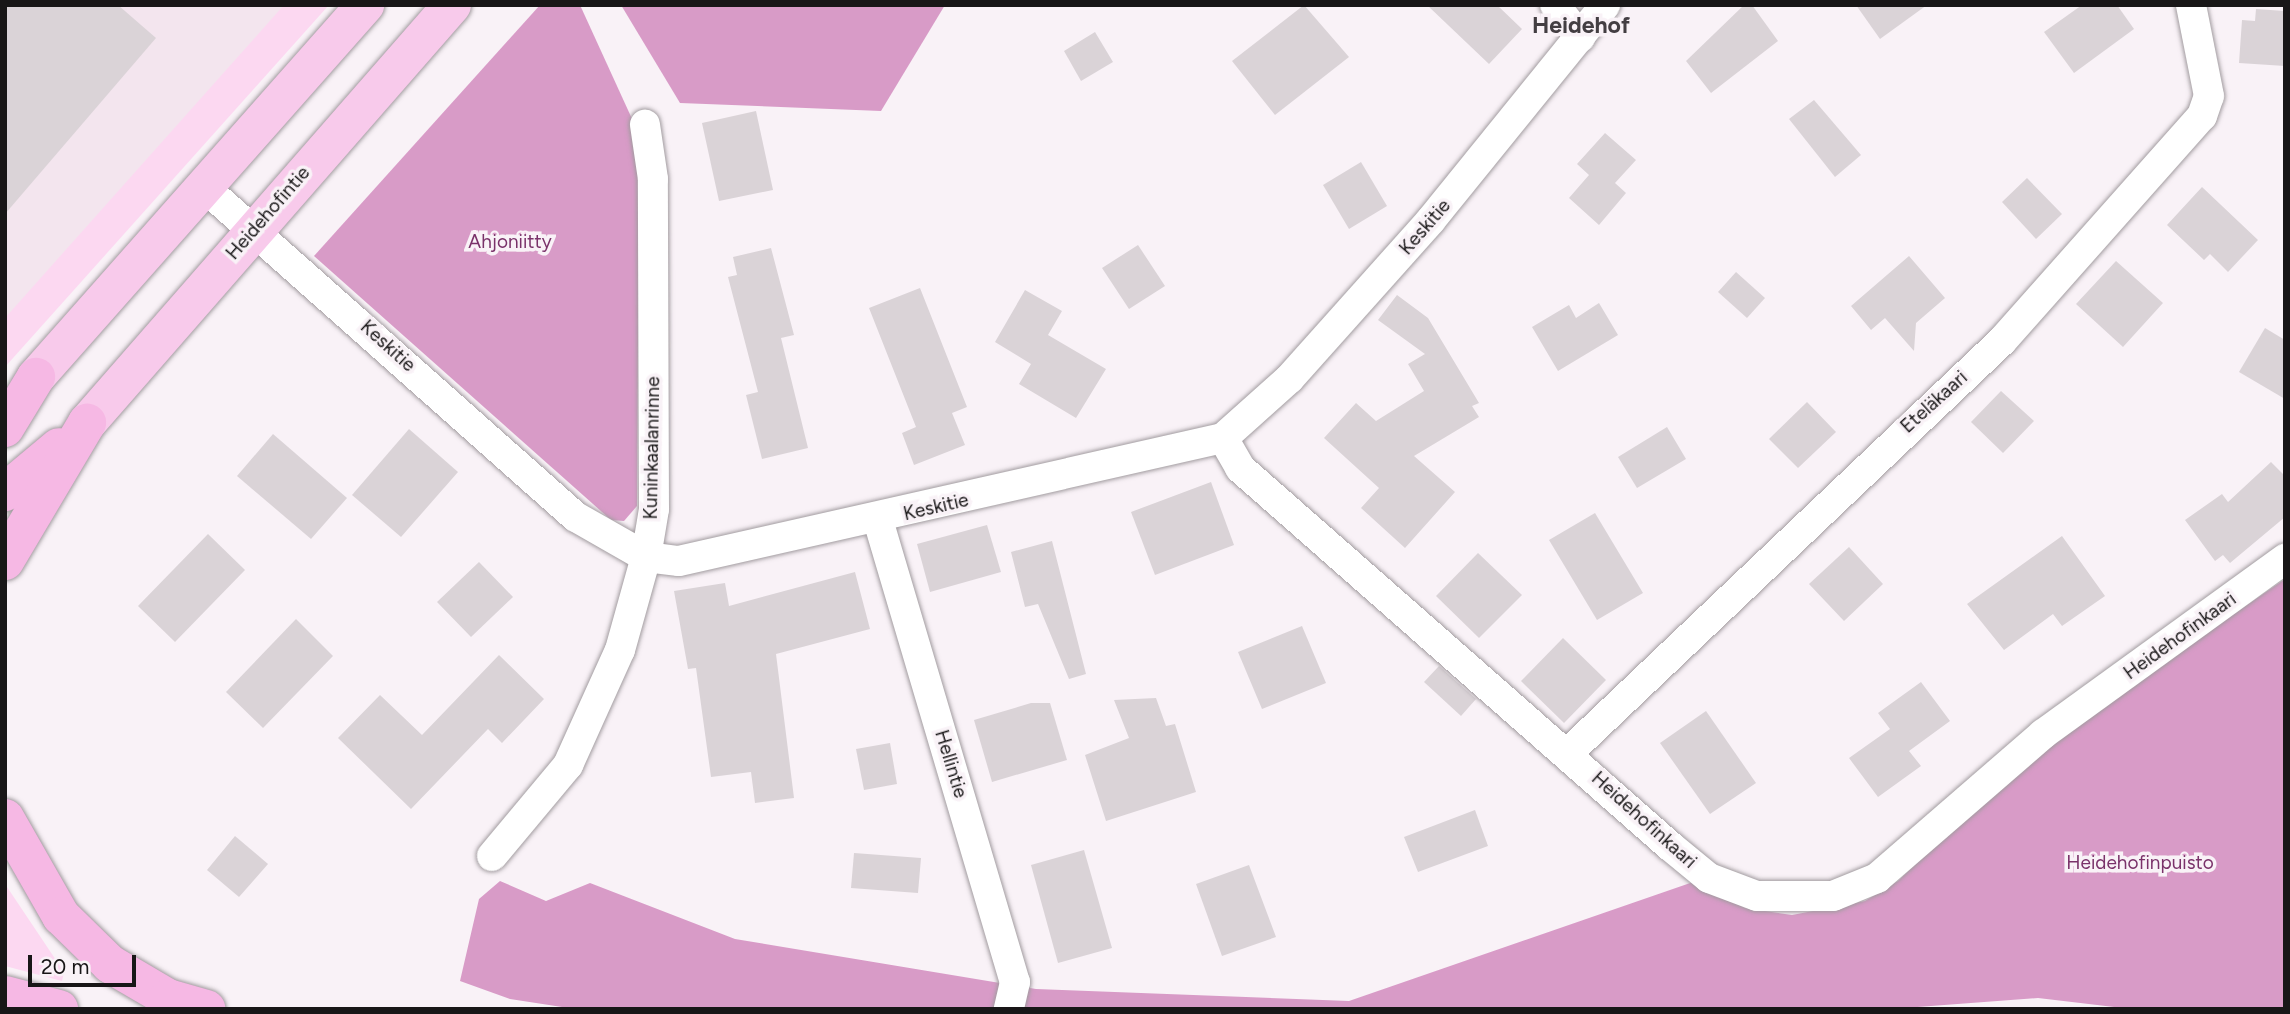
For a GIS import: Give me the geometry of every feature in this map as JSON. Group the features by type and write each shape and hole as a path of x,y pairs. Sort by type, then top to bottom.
{"highway":[{"path":"5,401 36,377"},
{"path":"5,428 36,377"},
{"path":"5,492 87,423"},
{"path":"5,561 87,423"},
{"path":"5,818 61,916 110,964 168,998 206,1009"},
{"path":"5,995 59,1009"}],"main road":[{"path":"36,377 365,5"},
{"name":"Heidehofintie","path":"87,423 452,5"}],"street":[{"path":"1555,5 1580,37"},
{"name":"Keskitie","path":"204,187 255,228 576,516 646,557 680,561 878,520 1223,438 1289,379 1431,220 1605,5"},
{"name":"Eteläkaari","path":"1569,752 2002,341 2202,116 2207,84 2191,5"},
{"name":"Kuninkaalanrinne","path":"492,856 568,765 620,650 646,557 654,509 653,179 645,125"},
{"name":"Heidehofinkaari","path":"1223,438 1240,468 1569,752 1709,878 1756,896 1852,891 1877,878 2043,734 2285,559"},
{"name":"Hellintie","path":"878,520 1016,982 1009,1009"}],"shaded area":[{"path":"5,5 295,5 5,329"},
{"path":"284,5 329,5 5,367 5,318"},
{"path":"5,884 64,972 62,981 5,966"}],"green space":[{"name":"Ahjoniitty","path":"540,5 580,5 633,121 639,179 637,506 624,521 611,520 314,256"},
{"path":"621,5 945,5 881,111 680,103"},
{"name":"Heidehofinpuisto","path":"2285,579 2285,1009 2131,1009 2038,998 1891,1009 575,1009 510,999 460,981 479,899 500,881 546,901 590,883 735,939 1036,989 1349,1001 1696,881 1745,908 1792,915 1865,901 1898,881 2034,751"}],"building":[{"path":"5,5 118,5 156,38 5,214"},
{"path":"1304,5 1349,57 1275,115 1232,61"},
{"path":"1427,5 1497,5 1522,29 1489,64"},
{"path":"1744,5 1752,5 1778,41 1711,93 1686,61"},
{"path":"1856,5 1927,5 1880,39"},
{"path":"2082,5 2117,5 2134,29 2074,73 2044,32"},
{"path":"2256,9 2285,11 2285,66 2239,63 2242,20 2255,21"},
{"path":"1095,32 1113,62 1081,81 1064,51"},
{"path":"1814,100 1861,155 1835,177 1789,119"},
{"path":"756,111 773,190 719,201 702,123"},
{"path":"1605,133 1636,160 1615,183 1626,193 1599,225 1569,198 1589,175 1577,164"},
{"path":"1361,162 1387,206 1349,229 1323,185"},
{"path":"2027,178 2062,214 2036,239 2002,202"},
{"path":"2202,187 2258,240 2228,272 2210,254 2204,260 2167,225"},
{"path":"1138,245 1165,286 1129,309 1102,268"},
{"path":"771,248 794,335 781,338 808,448 762,459 746,395 758,392 728,277 737,275 733,257"},
{"path":"1909,256 1945,298 1916,323 1914,351 1885,318 1871,330 1851,306"},
{"path":"2116,261 2163,303 2123,347 2076,304"},
{"path":"1736,272 1765,298 1747,318 1718,292"},
{"path":"920,288 967,407 952,413 965,445 914,465 902,433 916,427 869,308"},
{"path":"1025,290 1062,311 1048,335 1106,369 1076,418 1019,384 1031,364 995,342"},
{"path":"1397,295 1428,318 1479,403 1472,406 1479,417 1414,456 1455,492 1405,548 1361,508 1379,488 1324,438 1356,403 1376,421 1424,391 1408,364 1425,354 1378,320"},
{"path":"1599,303 1618,335 1558,371 1532,327 1569,305 1576,318"},
{"path":"2265,328 2285,340 2285,399 2239,372"},
{"path":"2001,391 2034,421 2003,453 1971,422"},
{"path":"1807,402 1836,432 1798,468 1769,439"},
{"path":"1667,427 1686,459 1637,488 1618,457"},
{"path":"409,429 458,472 401,537 352,495"},
{"path":"273,434 347,498 311,539 237,476"},
{"path":"2271,462 2285,476 2285,517 2230,563 2223,555 2215,561 2185,520 2222,494 2228,502"},
{"path":"1211,482 1234,545 1155,575 1131,512"},
{"path":"1595,513 1643,593 1597,620 1549,540"},
{"path":"987,525 1001,572 930,592 917,544"},
{"path":"208,534 245,570 175,642 138,606"},
{"path":"2062,536 2105,596 2062,626 2053,614 2004,650 1967,604"},
{"path":"1052,541 1086,674 1069,679 1038,604 1025,607 1011,552"},
{"path":"1849,547 1883,584 1844,621 1809,584"},
{"path":"1478,553 1522,595 1479,638 1436,596"},
{"path":"479,562 513,597 471,637 437,602"},
{"path":"855,572 870,629 776,654 794,798 755,803 751,772 711,777 696,668 688,669 674,591 725,583 729,606"},
{"path":"296,619 333,656 263,728 226,692"},
{"path":"1302,626 1326,683 1262,709 1238,652"},
{"path":"1563,638 1606,680 1564,723 1521,681"},
{"path":"499,655 544,699 502,743 488,729 411,809 338,738 380,695 422,735"},
{"path":"1439,666 1476,699 1461,716 1424,682"},
{"path":"1921,682 1950,721 1909,751 1921,766 1878,797 1849,758 1890,729 1878,713"},
{"path":"1156,698 1166,726 1175,724 1196,792 1106,821 1085,755 1129,738 1114,700"},
{"path":"1031,703 1050,703 1067,760 992,782 974,720"},
{"path":"1706,711 1756,783 1710,814 1660,743"},
{"path":"890,743 897,784 864,790 856,749"},
{"path":"1475,810 1488,846 1418,872 1404,837"},
{"path":"235,836 268,864 239,897 207,870"},
{"path":"1084,850 1112,948 1058,963 1031,865"},
{"path":"854,853 921,858 918,893 851,888"},
{"path":"1249,865 1276,937 1222,956 1196,884"}],"district":[{"name":"Heidehof","path":"1581,25"}]}
